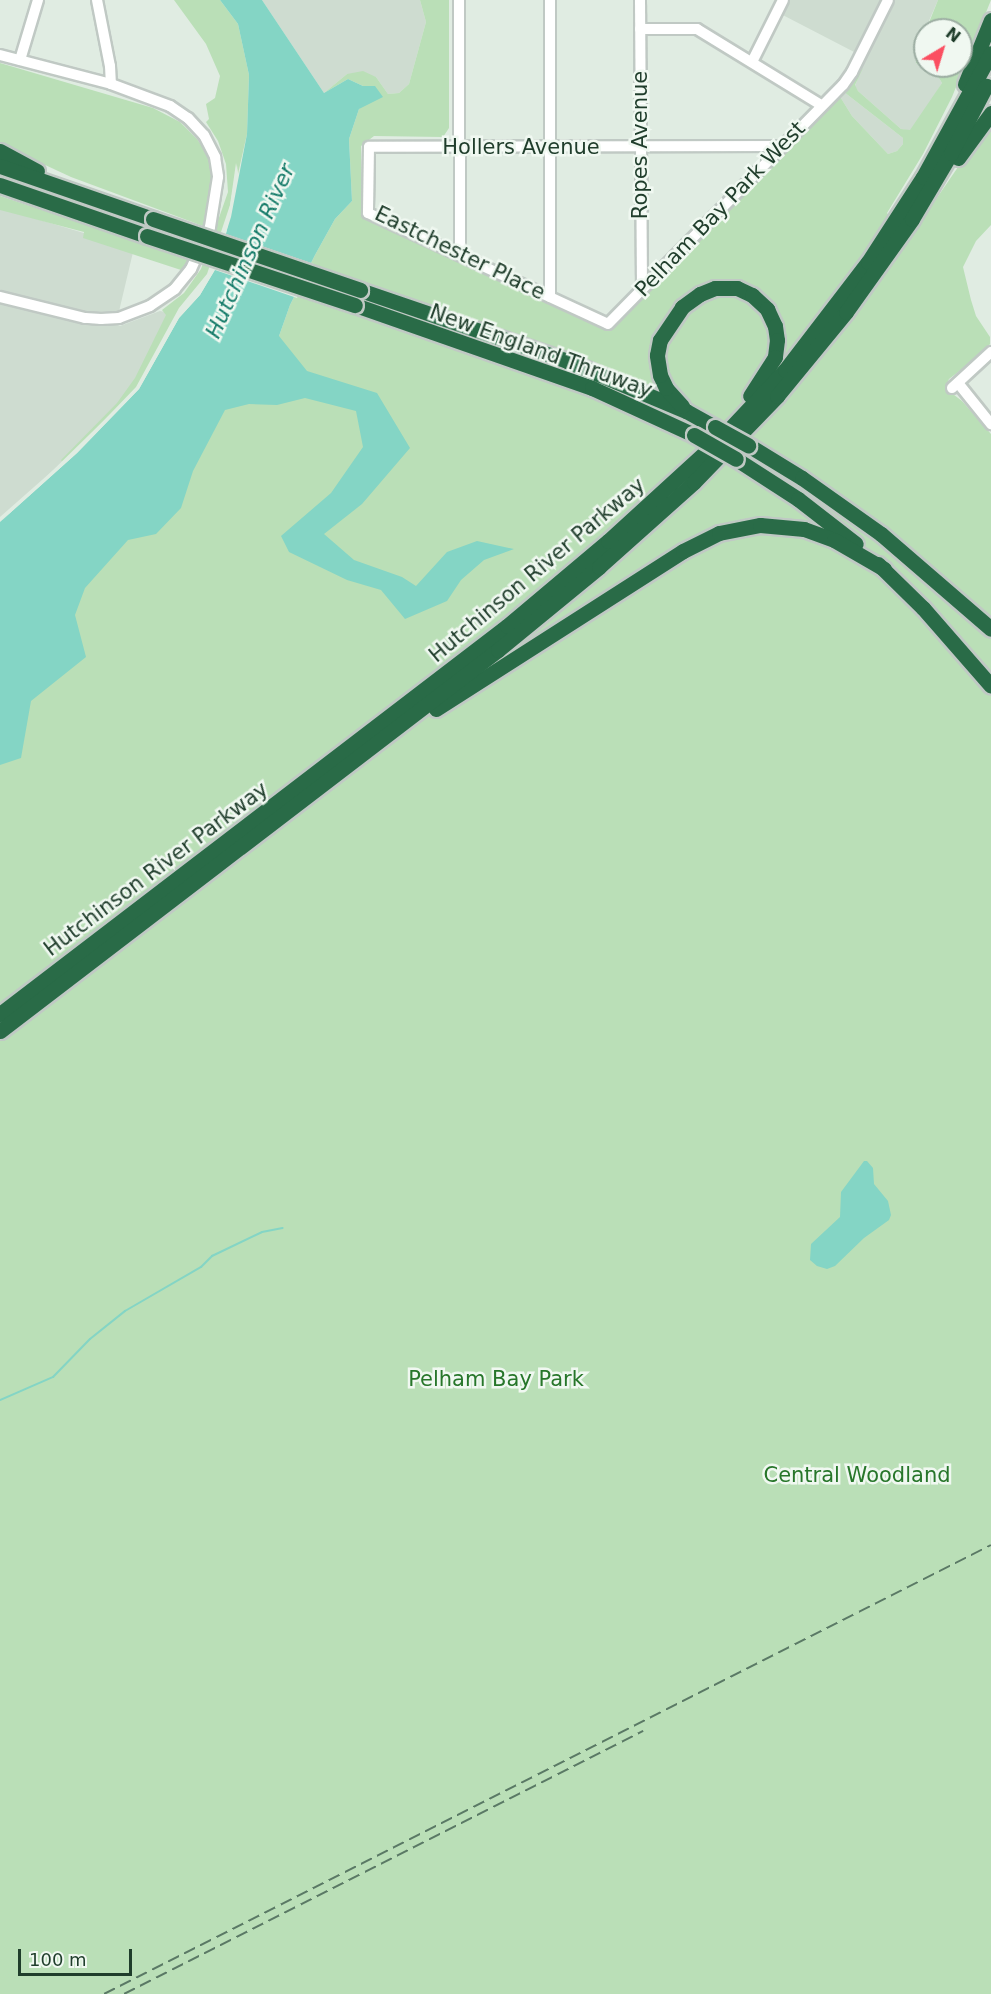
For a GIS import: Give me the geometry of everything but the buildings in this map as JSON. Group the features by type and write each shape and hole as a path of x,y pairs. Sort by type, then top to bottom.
{"highway":[{"path":"928,168 991,20"},
{"name":"Hutchinson River Parkway","path":"0,1014 500,632 608,541 715,443 777,380 868,262 928,168 991,53"},
{"name":"Hutchinson River Parkway","path":"0,1031 405,722 558,601 720,456 820,346 913,217 954,148 991,75"},
{"path":"913,217 930,200 991,113"},
{"path":"0,151 34,168 53,184"},
{"name":"New England Thruway","path":"0,166 567,361 686,411 802,478 881,534 991,629"},
{"name":"New England Thruway","path":"0,185 592,388 694,435 736,459 830,523 884,569 951,638 991,686"},
{"path":"686,411 666,388 660,375 657,355 662,335 682,307 705,291 726,287 747,292 763,304 772,318 776,331 776,351 766,374 715,443"},
{"path":"405,722 437,709 683,551 719,533 760,525 804,529 842,544 884,569"}],"street":[{"path":"20,60 38,0"},
{"path":"98,0 111,84"},
{"path":"459,0 460,255"},
{"path":"550,0 550,297"},
{"name":"Ropes Avenue","path":"640,0 642,290"},
{"path":"752,62 783,0"},
{"name":"Pelham Bay Park West","path":"608,324 852,72 888,0"},
{"path":"640,28 697,28 822,105"},
{"path":"0,55 111,84 170,106 188,118 208,142 215,157 218,177 213,215 191,269 175,289 140,311 101,320 42,309 0,297"},
{"name":"Hollers Avenue","path":"369,147 782,146"},
{"name":"Eastchester Place","path":"369,147 368,213 608,324"},
{"path":"991,352 955,386 991,424"}],"shaded area":[{"path":"262,0 420,0 426,22 409,84 399,93 388,94 376,77 347,74 324,93"},
{"path":"781,0 938,0 930,18 913,18 913,78 939,78 942,83 915,127 910,131 901,129 858,91 855,86 860,72 844,92 903,138 903,144 897,151 888,154 852,116 839,95 858,54 775,11"},
{"path":"0,208 134,248 116,324 120,326 160,311 171,313 136,382 112,411 59,465 0,517"}],"green space":[{"path":"174,0 220,0 238,24 249,75 247,134 238,174 236,163 230,205 207,274 179,308 136,387 63,463 61,460 117,403 135,378 166,315 162,310 184,293 201,269 228,192 226,164 218,141 206,122 209,119 206,104 215,98 220,76 206,44"},
{"name":"Pelham Bay Park","path":"420,0 449,0 449,128 443,137 374,136 361,146 361,205 368,218 605,326 839,95 852,116 888,154 897,151 903,144 903,138 844,92 863,68 855,85 858,91 901,129 910,130 942,83 939,78 960,78 923,154 887,213 908,240 991,119 991,225 976,241 963,267 976,316 990,337 990,344 983,353 949,379 945,388 962,401 991,434 991,1994 0,1994 0,632 279,336 290,305 315,255 335,219 352,201 349,139 359,109 375,86 363,86 348,79 324,93 347,74 363,71 376,77 388,94 399,93 409,84 426,22"},
{"name":"Pelham Bay Park","path":"938,0 991,0 973,45 973,18 931,18"},
{"path":"0,63 153,108 180,122 197,139 210,157 213,187 203,226 71,177 0,144"},
{"path":"0,196 188,260 181,270 83,238 84,232 0,210"}],"water":[{"name":"Hutchinson River","path":"220,0 262,0 324,93 348,79 363,86 375,86 383,97 359,109 349,139 352,201 335,219 315,255 290,305 279,336 307,371 377,393 410,448 362,504 324,534 354,560 402,577 416,586 447,552 477,541 514,549 484,560 461,580 447,601 405,619 381,590 347,580 289,552 281,536 331,493 363,447 356,411 305,398 277,405 249,404 225,410 193,471 181,508 156,534 128,540 85,588 75,615 86,657 31,701 21,758 0,765 0,522 77,453 139,389 179,318 200,295 214,271 231,217 247,134 249,75 238,24"},
{"path":"864,1161 867,1161 873,1168 874,1184 888,1201 891,1215 889,1220 864,1238 835,1266 827,1269 817,1266 810,1260 811,1244 840,1217 841,1192"}],"pier":[{"path":"237,165 238,174 226,234 314,264 297,298 215,270 200,295 179,318 139,389 77,453 0,522 137,388 177,317 198,294 212,270 228,217"}],"waterway":[{"path":"0,1400 53,1377 90,1339 125,1311 201,1267 212,1256 262,1232 283,1228"}],"railway":[{"path":"104,1994 991,1545"},
{"path":"124,1994 643,1731"}],"park label":[{"name":"Central Woodland","path":"857,1475"}]}
